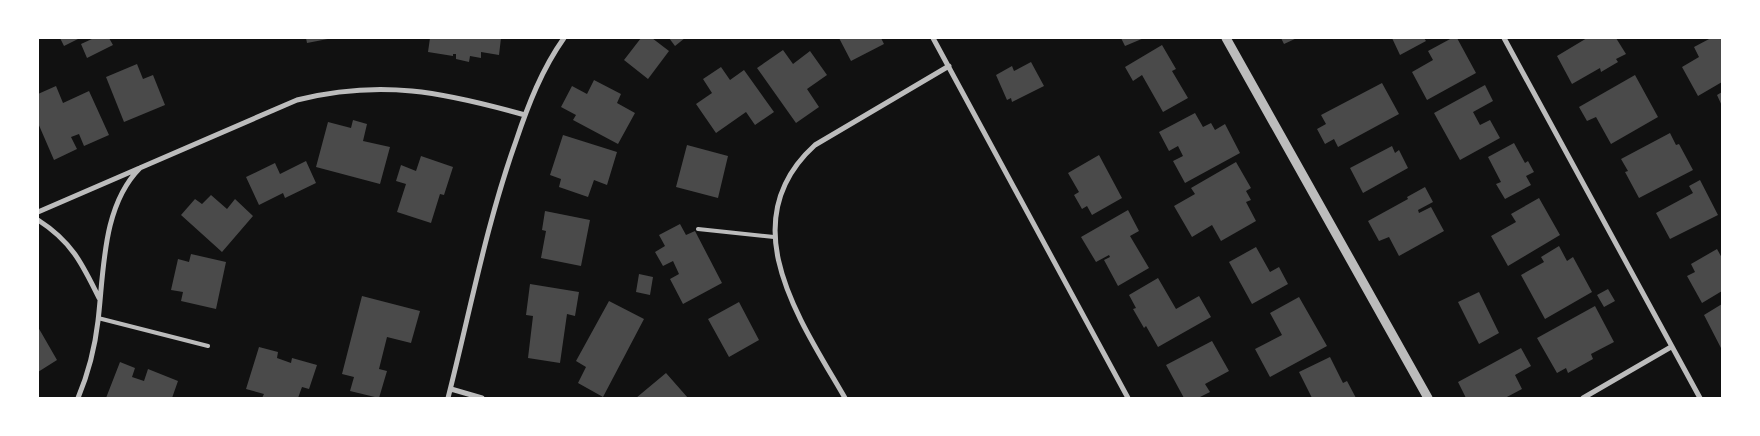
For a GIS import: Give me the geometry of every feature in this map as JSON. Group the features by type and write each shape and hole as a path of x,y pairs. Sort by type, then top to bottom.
{"street":[{"path":"448,398 498,197 525,115 548,60 564,38"},
{"path":"933,38 1128,398"},
{"path":"1226,38 1428,398"},
{"path":"1504,38 1700,398"},
{"path":"845,398 800,320 782,277 774,236 775,211 782,188 800,158 832,133 949,66"},
{"path":"38,212 297,100 351,89 408,89 440,94 525,115"},
{"path":"78,398 87,374 116,208 130,179 143,166"},
{"path":"38,220 69,243 99,298"},
{"path":"1583,398 1671,347"},
{"path":"451,389 482,398"}],"lane":[{"path":"698,229 774,236"},
{"path":"98,318 208,346"}],"building":[{"path":"60,38 80,38 64,46"},
{"path":"94,38 109,38 113,45 87,58 81,44"},
{"path":"306,38 333,38 307,43"},
{"path":"430,38 501,38 499,55 481,52 481,58 470,56 469,62 456,59 456,54 453,54 453,56 428,52"},
{"path":"641,38 652,38 669,51 648,79 624,60"},
{"path":"669,38 685,38 675,46"},
{"path":"839,38 881,38 884,44 851,61"},
{"path":"1121,38 1144,38 1125,46"},
{"path":"1281,38 1297,38 1284,44"},
{"path":"1392,38 1424,38 1426,41 1400,55"},
{"path":"1452,38 1457,38 1476,73 1427,100 1412,72 1433,60 1428,51"},
{"path":"1587,38 1616,38 1626,54 1616,59 1618,62 1601,72 1600,68 1572,84 1557,56"},
{"path":"1711,38 1722,38 1722,82 1698,96 1682,67 1699,57 1694,47"},
{"path":"1162,45 1176,69 1172,71 1188,98 1163,112 1142,75 1133,81 1125,67"},
{"path":"783,50 793,64 810,51 827,75 807,89 819,107 796,123 757,68"},
{"path":"1031,62 1044,86 1012,102 1011,98 1007,100 996,75 1012,66 1014,71"},
{"path":"137,64 143,79 153,75 165,105 124,122 106,77"},
{"path":"721,67 730,80 744,70 774,112 755,125 746,112 716,133 696,104 712,93 703,79"},
{"path":"1635,75 1658,117 1611,144 1596,117 1587,121 1579,107"},
{"path":"594,80 621,94 617,103 635,113 618,144 573,120 576,115 561,107 572,86 587,94"},
{"path":"1382,83 1399,114 1338,147 1334,139 1325,144 1317,129 1326,124 1321,115"},
{"path":"1485,85 1493,101 1473,112 1480,125 1490,120 1500,138 1460,160 1434,113"},
{"path":"56,86 63,103 89,91 109,135 84,146 79,134 71,137 77,149 54,160 38,123 38,94"},
{"path":"1722,92 1722,106 1717,95"},
{"path":"1195,113 1203,127 1211,123 1215,130 1225,124 1240,153 1185,183 1173,161 1183,156 1178,146 1169,151 1159,132"},
{"path":"353,120 367,124 363,141 390,147 380,184 316,167 328,122 351,128"},
{"path":"1670,133 1676,145 1679,144 1693,170 1639,198 1625,172 1628,171 1621,159"},
{"path":"563,135 617,152 607,185 594,180 588,197 559,187 561,179 550,175"},
{"path":"1514,143 1525,163 1528,161 1534,172 1526,176 1531,185 1505,199 1496,184 1501,182 1488,157"},
{"path":"687,145 728,156 718,198 676,187"},
{"path":"1392,146 1395,153 1399,150 1408,168 1363,193 1350,168"},
{"path":"1099,155 1122,198 1092,215 1087,206 1082,209 1074,195 1079,192 1068,173"},
{"path":"421,156 453,167 444,195 440,194 431,223 397,212 406,184 396,181 401,165 416,171"},
{"path":"306,161 316,183 285,198 283,193 259,205 246,177 275,163 280,174"},
{"path":"1236,162 1251,188 1246,191 1251,200 1246,202 1256,221 1221,241 1212,225 1192,237 1174,206 1195,194 1191,188"},
{"path":"1700,180 1718,215 1670,239 1656,213 1693,193 1689,186"},
{"path":"1425,187 1433,202 1418,210 1419,213 1431,207 1444,231 1399,256 1389,237 1379,241 1368,221 1408,199 1407,197"},
{"path":"211,195 227,209 235,199 253,216 222,252 181,215 195,199 202,204"},
{"path":"1539,198 1560,235 1508,266 1491,236 1516,222 1511,214"},
{"path":"1128,210 1139,231 1130,236 1149,268 1118,286 1104,260 1110,257 1109,255 1096,262 1081,237"},
{"path":"545,211 590,220 581,266 541,258 546,231 542,230"},
{"path":"680,224 686,235 695,231 722,283 683,304 670,279 679,274 673,261 663,266 655,252 665,246 659,235"},
{"path":"1559,246 1567,261 1573,257 1592,292 1545,319 1521,275 1544,262 1541,257"},
{"path":"1256,247 1270,272 1279,267 1288,284 1252,304 1229,262"},
{"path":"1717,249 1722,258 1722,291 1702,303 1687,276 1695,272 1691,264"},
{"path":"191,254 226,262 216,309 181,301 183,292 171,290 178,259 189,262"},
{"path":"639,274 653,277 650,295 636,292"},
{"path":"1158,278 1176,309 1199,296 1211,317 1158,347 1146,326 1144,328 1133,309 1136,308 1129,295"},
{"path":"530,284 579,292 575,316 567,314 560,363 528,358 533,316 526,315"},
{"path":"1608,289 1615,301 1604,307 1597,295"},
{"path":"1479,292 1499,333 1479,344 1458,302"},
{"path":"362,296 420,311 411,343 387,337 379,369 387,371 379,398 350,391 354,377 342,374"},
{"path":"1299,297 1327,346 1270,377 1255,349 1282,335 1270,313"},
{"path":"609,301 644,319 603,397 578,383 586,367 576,361"},
{"path":"739,302 759,340 729,357 708,319"},
{"path":"1722,304 1722,350 1704,315"},
{"path":"1595,306 1614,342 1591,354 1593,359 1568,373 1566,368 1557,373 1537,338"},
{"path":"38,327 57,360 38,372"},
{"path":"1212,341 1229,371 1205,384 1210,392 1198,398 1184,398 1166,365"},
{"path":"259,347 278,352 277,358 291,363 292,358 317,365 309,389 302,387 298,398 262,398 264,394 246,389"},
{"path":"1521,348 1531,366 1515,375 1522,389 1505,398 1466,398 1458,382"},
{"path":"1330,357 1343,383 1347,381 1356,398 1312,398 1299,372"},
{"path":"120,362 135,368 132,377 144,381 148,369 178,381 172,398 106,398"},
{"path":"666,373 688,398 636,398"}]}
